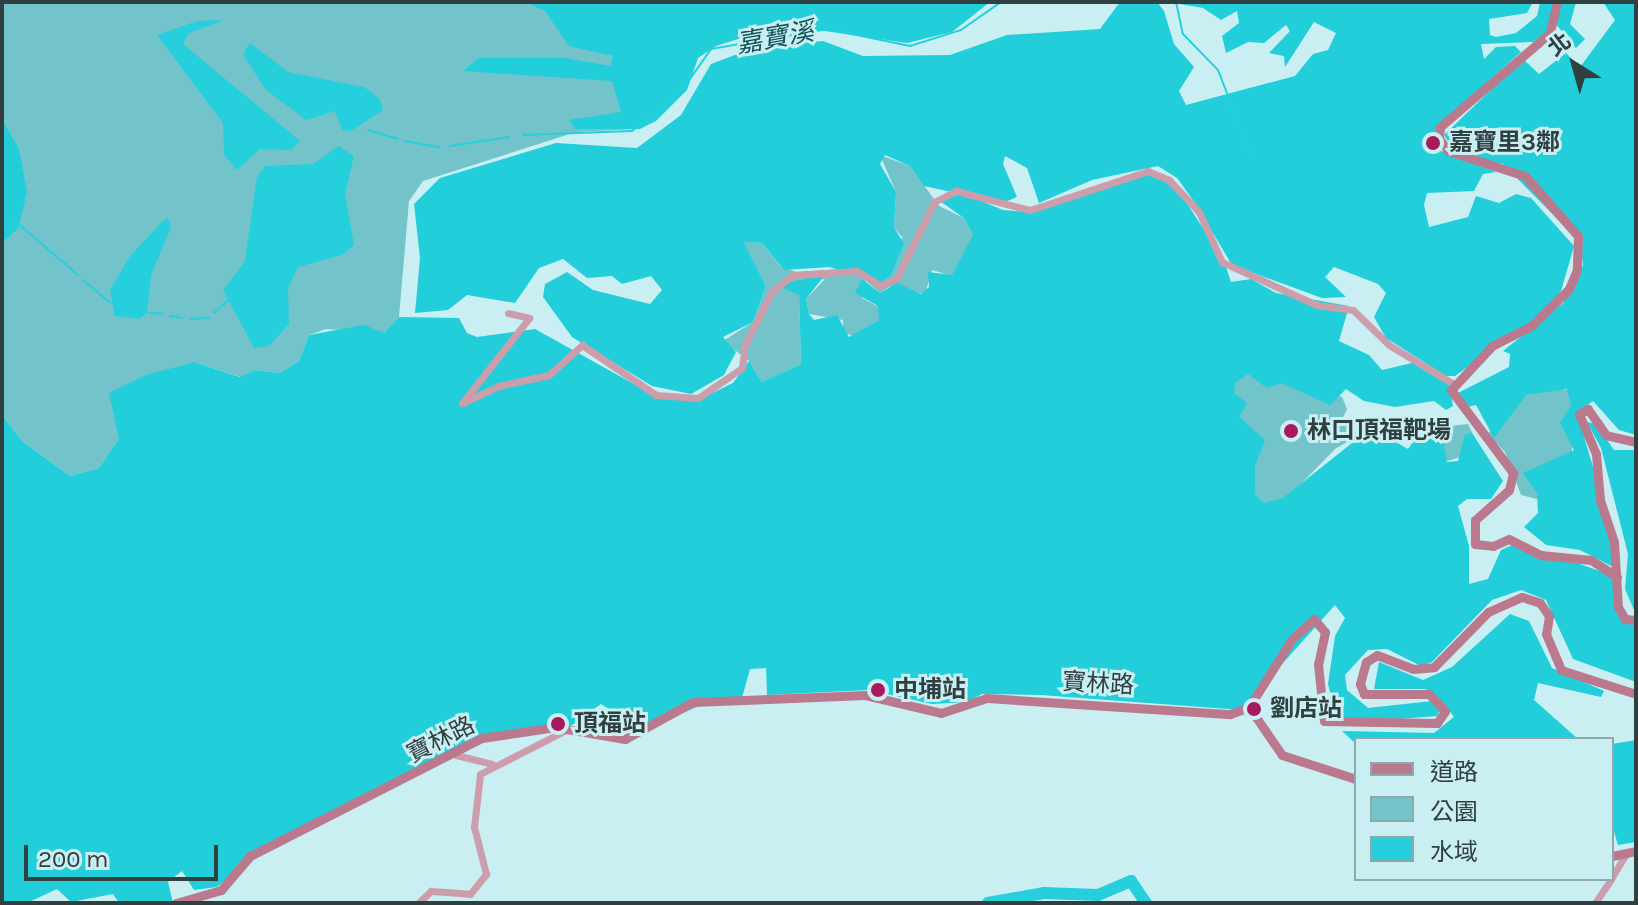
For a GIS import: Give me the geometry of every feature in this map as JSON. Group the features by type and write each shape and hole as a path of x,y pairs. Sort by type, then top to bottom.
{"main road":[{"path":"1557,2 1550,33 1440,127 1439,138 1441,146 1460,157 1525,176 1578,236 1577,270 1569,289 1531,326 1492,346 1452,383 1456,405 1513,473 1509,490 1475,520 1475,544 1493,546 1509,539 1541,555 1591,560 1617,577"},
{"path":"1636,442 1606,435 1588,409 1579,414 1596,454 1617,577 1620,615 1636,620"},
{"path":"1354,778 1282,755 1249,707 1292,639 1314,619 1325,632 1318,664 1324,721 1440,722 1444,708 1429,694 1364,694 1360,684 1366,662 1377,655 1413,669 1434,667 1488,612 1522,597 1540,603 1549,616 1546,634 1561,670 1636,694"},
{"name":"寶林路","path":"176,903 221,890 250,856 456,755 482,738 569,728 625,739 693,702 758,695 875,696 941,713 987,698 1230,714 1249,707"}],"street":[{"path":"508,313 529,318 462,403 498,386 549,375 582,345 656,395 698,398 742,368 745,345 772,291 793,275 857,271 881,286 897,278 934,202 956,191 1030,210 1148,171 1169,180 1199,212 1222,262 1317,305 1353,310 1389,345 1452,383"},
{"path":"418,903 431,891 470,894 486,874 474,827 480,774 492,764 569,728"},
{"path":"456,755 492,764"},
{"path":"1614,874 1631,853"},
{"path":"1595,903 1609,881"}],"green space":[{"path":"2,2 532,2 612,57 638,129 576,132 423,181 409,201 399,317 384,333 326,329 309,335 299,361 280,373 256,370 241,377 195,362 119,438 99,468 70,476 22,441 2,415 2,244 18,229 19,150 2,119"},
{"path":"880,155 910,166 939,206 964,218 973,235 970,248 952,276 932,270 925,294 889,287 880,293 865,280 862,298 879,307 879,320 853,336 843,332 843,320 809,314 806,299 825,279 788,282 799,295 801,364 762,382 749,361 723,341 753,322 766,286 744,242 762,243 781,267 797,272 842,269 903,238 894,228 896,192"},
{"name":"林口頂福靶場","path":"1181,338 1342,397 1347,409 1341,422 1359,435 1335,449 1263,523"},
{"path":"1522,388 1572,390 1572,467 1552,503 1521,495 1505,452 1488,434"},
{"path":"1468,424 1481,451 1427,467 1440,427"}],"shaded area":[{"path":"526,2 990,2 952,32 907,43 818,30 751,35 716,46 698,58 687,90 656,121 640,129 575,129 569,120 621,112 612,81 463,71 479,58 564,58 611,66 612,56 569,46 545,11"},
{"path":"1120,2 1157,2 1164,11 1174,44 1194,67 1179,91 1186,105 1295,76 1313,54 1328,50 1336,33 1314,22 1285,67 1284,56 1269,53 1290,31 1286,25 1264,43 1248,42 1226,53 1222,36 1239,23 1237,11 1221,20 1203,8 1168,2 1533,2 1527,13 1489,19 1490,35 1496,37 1516,33 1537,16 1540,2 1556,2 1548,33 1533,42 1481,44 1484,59 1496,47 1515,46 1521,52 1438,126 1441,151 1496,172 1483,174 1474,191 1427,193 1424,205 1429,227 1468,217 1476,196 1499,203 1516,194 1531,198 1574,246 1561,291 1542,314 1455,376 1446,376 1386,338 1374,317 1386,293 1378,284 1334,267 1325,277 1346,297 1322,298 1232,265 1177,178 1158,166 1092,180 1039,203 1027,168 1005,156 1003,164 1017,197 1002,203 924,186 910,166 885,155 880,164 896,192 894,228 904,243 891,275 881,282 829,267 784,270 762,243 744,242 766,286 753,322 723,337 736,352 724,375 691,394 652,386 572,337 543,297 545,284 567,272 593,290 650,304 662,290 651,276 622,284 612,276 587,278 563,259 539,268 515,303 467,295 448,310 415,313 420,258 414,204 440,178 556,143 637,148 681,115 711,64 759,46 823,41 863,56 950,55 1007,35 1100,29"},
{"path":"1562,2 1576,2 1570,24 1585,39 1576,48 1555,23"},
{"path":"1603,2 1636,2 1636,435 1619,430 1593,401 1577,413 1620,558 1613,567 1580,550 1546,545 1524,527 1538,513 1537,493 1523,473 1574,450 1560,423 1571,405 1567,389 1526,395 1494,438 1476,405 1464,408 1454,395 1509,367 1510,354 1503,351 1563,303 1583,265 1580,242 1502,163 1498,167 1452,147 1444,135 1523,59 1539,74 1566,53 1580,67 1615,20"},
{"path":"2,119 19,149 27,192 18,229 2,244"},
{"path":"1152,173 1179,191 1224,261 1231,282 1251,279 1276,293 1349,306 1339,341 1369,355 1382,370 1416,362 1449,382 1453,406 1446,410 1434,401 1395,407 1364,401 1346,389 1330,405 1282,383 1267,388 1248,374 1235,383 1234,393 1247,403 1239,417 1265,440 1255,466 1255,494 1263,503 1283,498 1357,439 1387,437 1408,449 1421,431 1449,418 1452,424 1441,430 1447,462 1458,461 1465,435 1472,433 1503,481 1491,499 1467,499 1458,506 1469,546 1469,584 1488,579 1501,550 1517,543 1609,574 1617,583 1620,610 1636,624 1636,682 1573,659 1546,600 1521,590 1492,600 1432,662 1421,666 1387,649 1368,650 1345,675 1347,690 1368,708 1432,701 1442,706 1437,716 1348,723 1336,716 1328,684 1335,636 1345,618 1335,605 1241,710 1041,695 982,694 967,702 932,704 869,690 767,695 766,668 750,669 742,698 713,700 643,730 601,704 572,725 475,744 266,846 217,887 194,890 182,871 168,882 173,903 119,903 113,894 71,902 57,889 27,903 2,903 2,415 22,441 70,476 99,468 119,438 109,393 146,375 195,362 240,377 255,370 280,373 299,361 309,335 364,325 384,333 399,317 459,318 467,333 477,337 535,329 659,398 698,400 733,383 749,361 762,382 801,364 799,295 783,288 788,282 824,276 806,299 809,314 814,320 837,315 849,337 879,320 878,306 855,293 862,279 880,293 897,283 921,294 929,287 928,272 952,275 973,235 964,218 937,199 964,194 1003,210 1028,212"},
{"path":"1587,422 1596,424 1614,450 1636,450 1634,610 1625,589 1628,554 1601,448"},
{"path":"1510,614 1529,621 1552,668 1604,691 1601,697 1538,683 1534,700 1576,737 1354,737 1354,742 1342,731 1434,733 1454,717 1446,706 1425,689 1374,689 1379,662 1423,680 1452,667"},
{"path":"1636,740 1636,842 1618,845 1614,832 1614,744"}],"water":[{"path":"224,20 189,33 183,44 300,141 291,150 260,149 237,170 224,155 223,123 157,35 197,21"},
{"path":"250,43 288,72 364,87 380,99 383,110 351,131 342,130 335,111 306,120 265,89 243,54"},
{"path":"339,146 354,156 345,194 354,245 342,255 298,267 288,288 289,324 269,346 254,348 223,290 245,261 257,177 265,166 313,164"},
{"path":"167,217 171,227 151,275 147,313 139,319 115,316 110,290 130,256"}],"waterway":[{"name":"嘉寶溪","path":"523,135 632,131 681,92 711,49 827,29 910,46 961,30 1001,2"},
{"path":"1176,2 1183,34 1218,70 1251,155"},
{"name":"嘉寶溪","path":"368,130 398,139"},
{"name":"嘉寶溪","path":"450,146 509,137"},
{"name":"嘉寶溪","path":"404,141 439,147"},
{"name":"嘉寶溪","path":"2,210 78,275"},
{"name":"嘉寶溪","path":"83,280 110,303"},
{"name":"嘉寶溪","path":"214,313 229,299"},
{"name":"嘉寶溪","path":"147,312 162,314"},
{"name":"嘉寶溪","path":"170,316 182,318"},
{"name":"嘉寶溪","path":"191,319 209,318"},
{"path":"988,903 1044,893 1098,895 1131,881 1146,903"}],"place":[{"name":"嘉寶里3鄰","path":"1433,143"},
{"name":"林口頂福靶場","path":"1291,431"},
{"name":"中埔站","path":"878,690"},
{"name":"劉店站","path":"1254,709"},
{"name":"頂福站","path":"558,724"}]}
